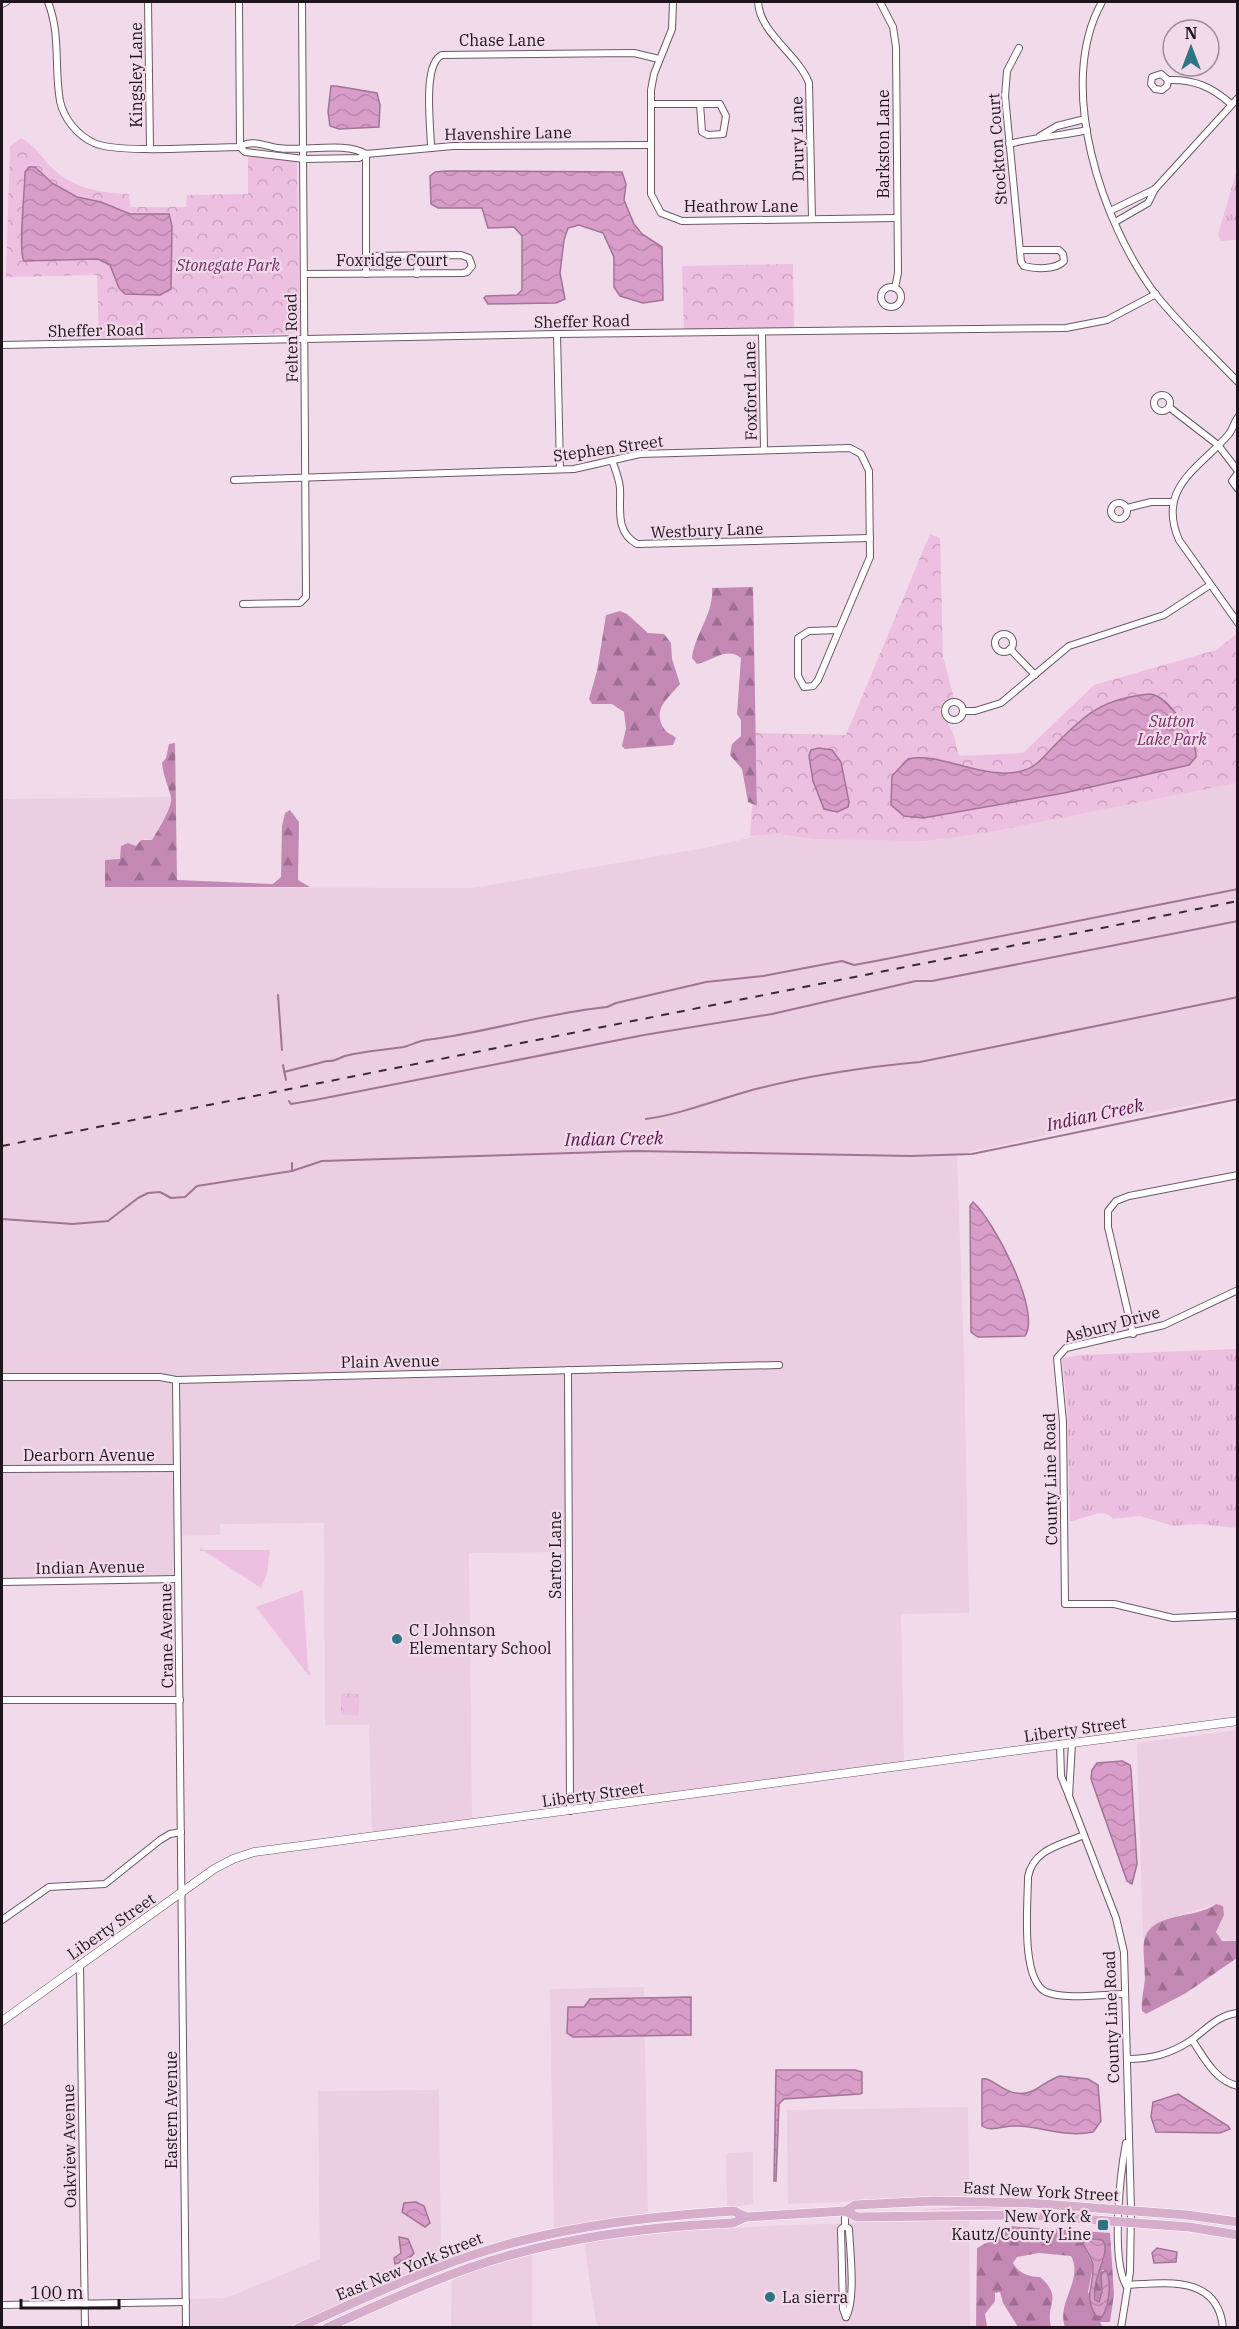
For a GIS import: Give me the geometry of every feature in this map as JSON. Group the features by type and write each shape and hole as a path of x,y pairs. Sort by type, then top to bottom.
{"main road":[{"name":"East New York Street","path":"326,2328 425,2284 528,2250 627,2231 733,2223 746,2217 845,2211 855,2205 934,2202 1120,2209 1238,2222"},
{"name":"East New York Street","path":"298,2328 439,2267 539,2236 606,2223 663,2216 734,2211 746,2217"},
{"name":"East New York Street","path":"845,2211 856,2217 993,2214 1119,2221 1238,2235"}],"street":[{"path":"2,4 6,2"},
{"name":"Havenshire Lane","path":"48,2 58,42 61,104 72,126 81,135 105,147 240,147 254,143 278,148 356,149 366,154"},
{"name":"Kingsley Lane","path":"148,2 150,148"},
{"path":"239,2 240,147"},
{"name":"Felten Road","path":"243,604 304,601 306,478 302,2"},
{"name":"Heathrow Lane","path":"673,2 672,29 652,82 651,194 656,207 667,217 682,221 897,218"},
{"name":"Drury Lane","path":"758,2 763,19 802,70 809,83 812,219"},
{"name":"Barkston Lane","path":"880,2 889,17 895,37 898,273 895,288"},
{"path":"1102,2 1090,30 1083,64 1082,93 1087,130 1110,211 1155,294 1238,382"},
{"name":"Stockton Court","path":"1019,48 1007,71 1005,86 1020,250"},
{"name":"Chase Lane","path":"431,148 430,74 434,61 442,55 634,53 659,59"},
{"path":"1168,80 1182,80 1209,87 1231,104"},
{"path":"1115,222 1148,203 1155,189 1238,98"},
{"path":"651,104 700,104 723,106 726,116 723,134 708,135 702,132 700,104"},
{"path":"1040,136 1052,128 1085,119"},
{"path":"1009,144 1040,136 1057,137 1087,130"},
{"name":"Havenshire Lane","path":"240,147 245,152 304,159 358,158 366,154 453,146 650,145"},
{"path":"366,154 366,274"},
{"path":"1110,211 1155,189"},
{"path":"1056,249 1064,254 1065,259 1058,267 1028,267 1021,262 1020,250 1056,249"},
{"name":"Foxridge Court","path":"304,274 463,273 472,266 465,256 366,256"},
{"path":"417,274 418,256"},
{"name":"Sheffer Road","path":"2,345 1077,327 1110,319 1155,294"},
{"name":"Foxford Lane","path":"762,333 764,450"},
{"path":"557,334 560,469"},
{"path":"1169,407 1218,445 1238,472 1232,481 1238,489"},
{"path":"1238,417 1234,430 1188,474 1172,502 1174,526 1179,540 1238,623"},
{"name":"Stephen Street","path":"234,480 560,469 592,467 640,454 843,447 861,454 869,471 868,564 818,680 813,686 804,687 798,676 798,638 809,631 839,630"},
{"name":"Westbury Lane","path":"612,460 620,487 621,527 627,537 637,544 870,538"},
{"path":"1127,508 1151,502 1172,502"},
{"path":"963,711 975,711 1001,704 1069,646 1164,615 1210,585"},
{"path":"1010,649 1035,675"},
{"path":"1133,1334 1107,1222 1108,1211 1116,1201 1129,1196 1238,1174"},
{"name":"Asbury Drive","path":"1059,1354 1066,1348 1133,1334 1175,1320 1238,1290"},
{"name":"County Line Road","path":"1059,1354 1057,1362 1063,1422 1065,1604 1114,1604 1173,1618 1238,1615"},
{"name":"Plain Avenue","path":"2,1377 160,1377 176,1380 779,1365"},
{"name":"Sartor Lane","path":"568,1370 570,1811"},
{"name":"Crane Avenue","path":"176,1380 182,1892"},
{"name":"Dearborn Avenue","path":"2,1469 176,1468"},
{"name":"Indian Avenue","path":"2,1582 178,1579"},
{"path":"2,1700 180,1700"},
{"name":"Liberty Street","path":"2,2021 182,1892 224,1864 254,1852 1238,1721"},
{"name":"County Line Road","path":"1069,1796 1072,1743"},
{"name":"County Line Road","path":"1060,1744 1061,1776 1116,1918 1124,1952 1127,2138 1131,2170 1131,2210 1130,2272 1126,2285 1121,2328"},
{"path":"2,1920 49,1887 105,1884 160,1840 170,1834 180,1832"},
{"path":"1084,1835 1043,1852 1032,1862 1029,1877 1031,1972 1041,1988 1053,1994 1125,1994"},
{"name":"Eastern Avenue","path":"182,1892 186,2328"},
{"name":"Oakview Avenue","path":"80,1964 85,2328"},
{"path":"1127,2059 1165,2054 1192,2040 1217,2019 1238,2013"},
{"path":"1192,2040 1217,2074 1227,2083 1238,2086"},
{"name":"County Line Road","path":"1126,2285 1120,2275 1119,2221 1121,2175 1127,2138"},
{"path":"845,2211 845,2226 841,2229 841,2239 843,2310 846,2317 850,2309 850,2291 849,2229 845,2226"},
{"path":"1126,2285 1180,2283 1200,2289 1215,2303 1223,2328"},
{"path":"2,2305 186,2302"}],"shaded area":[{"path":"1237,783 1237,1096 1113,1120 957,1155 969,1613 901,1614 904,1761 581,1806 576,1804 572,1797 570,1552 469,1553 472,1820 372,1832 369,1725 325,1725 324,1523 220,1524 220,1535 174,1536 173,1581 2,1584 2,799 171,797 168,814 162,820 152,840 145,839 136,846 128,843 121,846 120,860 106,887 472,888 705,848 766,834 927,841 985,833"},
{"path":"1237,1730 1237,1941 1219,1939 1216,1929 1222,1921 1215,1904 1162,1921 1143,1938 1137,1743"},
{"path":"644,1987 648,2214 554,2229 550,1989"},
{"path":"439,2090 441,2262 289,2327 189,2327 189,2299 226,2298 320,2259 318,2091"},
{"path":"968,2107 969,2197 788,2204 787,2110"},
{"path":"753,2152 753,2204 727,2208 726,2153"},
{"path":"969,2218 970,2327 601,2327 596,2323 584,2242 697,2229"},
{"path":"532,2253 532,2327 451,2328 452,2278"}],"green space":[{"name":"Stonegate Park","path":"21,138 59,174 77,185 97,191 129,194 130,207 186,207 187,195 248,194 248,155 297,162 300,333 99,340 97,275 6,277 10,146"},
{"path":"1237,169 1237,240 1221,241 1218,235"},
{"path":"793,264 794,328 684,329 682,266"},
{"name":"Sutton Lake Park","path":"930,534 940,538 943,657 954,698 944,701 940,709 952,730 959,756 1023,753 1094,685 1216,650 1237,634 1237,783 985,833 927,841 816,839 778,834 750,836 752,805 757,806 756,733 846,735"},
{"path":"753,587 757,806 748,802 742,769 730,755 732,744 741,736 741,720 737,714 741,658 730,653 697,664 692,658 710,606 712,588"},
{"path":"620,611 627,614 648,633 664,634 671,643 672,659 680,684 663,704 660,716 665,730 676,738 673,745 625,749 622,746 626,728 624,712 612,704 592,704 589,699 597,671 606,615"},
{"path":"175,743 177,880 273,884 281,877 282,826 285,813 290,810 299,822 298,880 310,887 105,887 105,860 120,859 121,846 128,843 136,846 141,840 152,840 167,813 171,797 162,763 166,758 169,744"},
{"path":"1237,1349 1237,1528 1200,1524 1173,1526 1140,1516 1113,1519 1103,1513 1070,1521 1067,1406 1062,1358 1081,1355"},
{"path":"200,1548 204,1550 270,1550 267,1573 261,1588 204,1551 200,1551"},
{"path":"303,1590 308,1670 311,1674 308,1675 256,1607"},
{"path":"341,1693 359,1694 359,1716 341,1714"},
{"path":"1216,1904 1223,1906 1224,1915 1216,1932 1222,1941 1237,1941 1237,1958 1186,1993 1146,2014 1142,2011 1142,1999 1145,1978 1144,1947 1147,1932 1162,1921 1202,1911"},
{"path":"968,2206 1039,2208 921,2210"},
{"path":"1009,2226 1110,2233 1114,2294 1110,2322 1100,2322 1103,2327 1065,2327 1064,2309 1074,2274 1071,2256 1039,2253 1017,2257 1013,2263 1024,2274 1040,2277 1051,2290 1051,2327 1018,2327 1003,2303 1000,2292 995,2293 995,2301 985,2314 987,2327 976,2327 977,2248 1003,2234","holes":["1085,2238 1098,2239 1104,2260 1096,2275 1094,2292 1097,2302 1101,2298 1102,2270 1106,2270 1108,2276 1104,2315 1088,2292 1093,2266 1083,2244"]}],"water":[{"path":"331,86 377,93 380,105 379,127 339,129 330,126 328,112"},
{"path":"29,167 35,167 52,183 77,197 101,202 130,214 169,214 172,226 171,289 160,295 125,294 119,288 110,265 98,259 24,261 22,219 25,172"},
{"path":"435,172 622,172 626,184 624,200 634,224 642,234 662,247 663,300 643,303 620,296 614,287 614,257 603,233 579,225 568,228 564,240 560,273 565,299 556,303 488,304 484,298 486,296 517,295 522,290 522,236 514,227 488,228 482,208 438,208 431,204 430,176"},
{"path":"1151,694 1166,703 1187,730 1196,757 1189,765 1064,793 923,818 904,816 891,805 892,776 908,759 935,759 995,773 1025,770 1037,764 1075,725 1096,710 1120,699"},
{"path":"819,748 832,750 841,762 849,802 848,807 837,812 824,809 813,781 809,756 811,750"},
{"path":"973,1202 992,1227 1013,1266 1027,1307 1028,1324 1025,1336 978,1337 971,1332 970,1206"},
{"path":"1122,1761 1130,1765 1131,1770 1137,1864 1132,1884 1127,1881 1091,1779 1092,1770 1097,1763"},
{"path":"691,1997 691,2035 573,2037 567,2033 568,2007 584,2007 590,1999"},
{"path":"776,2070 855,2070 862,2072 862,2093 784,2099 779,2104 776,2181 774,2181"},
{"path":"1060,2076 1088,2079 1098,2085 1101,2121 1093,2132 1072,2134 1024,2127 1010,2126 993,2129 982,2126 982,2079 989,2080 1011,2092 1023,2093 1034,2090"},
{"path":"1178,2094 1230,2129 1220,2133 1156,2132 1151,2117 1153,2102"},
{"path":"416,2202 424,2206 430,2223 425,2227 402,2212 404,2203"},
{"path":"399,2237 408,2239 414,2253 409,2259 395,2264 394,2258 401,2253"},
{"path":"1085,2238 1102,2240 1105,2245 1095,2291 1095,2300 1099,2302 1102,2292 1101,2273 1106,2270 1109,2294 1102,2317 1096,2316 1090,2302 1093,2266 1083,2244"},
{"path":"1157,2248 1177,2252 1176,2262 1154,2263 1152,2253"}],"waterway":[{"path":"284,1072 352,1054 404,1047 423,1041 607,1007 706,982 763,976 842,961 854,965 1238,889"},
{"path":"289,1101 291,1104 315,1100 644,1035 772,1014 916,981 932,981 1238,921"},
{"path":"278,995 282,1050"},
{"path":"646,1119 673,1114 793,1080 857,1069 920,1062 1238,997"},
{"path":"283,1065 286,1080"},
{"name":"Indian Creek","path":"2,1219 73,1224 108,1221 148,1193 160,1192 171,1198 185,1197 197,1186 292,1171 322,1161 635,1151 911,1156 972,1154 1238,1099"},
{"name":"Indian Creek","path":"292,1163 292,1171"}],"railway":[{"path":"2,1146 1238,901"}],"place":[{"name":"C I Johnson Elementary School","path":"397,1639"},
{"name":"New York & Kautz/County Line","path":"1103,2225"},
{"name":"La sierra","path":"770,2297"}]}
